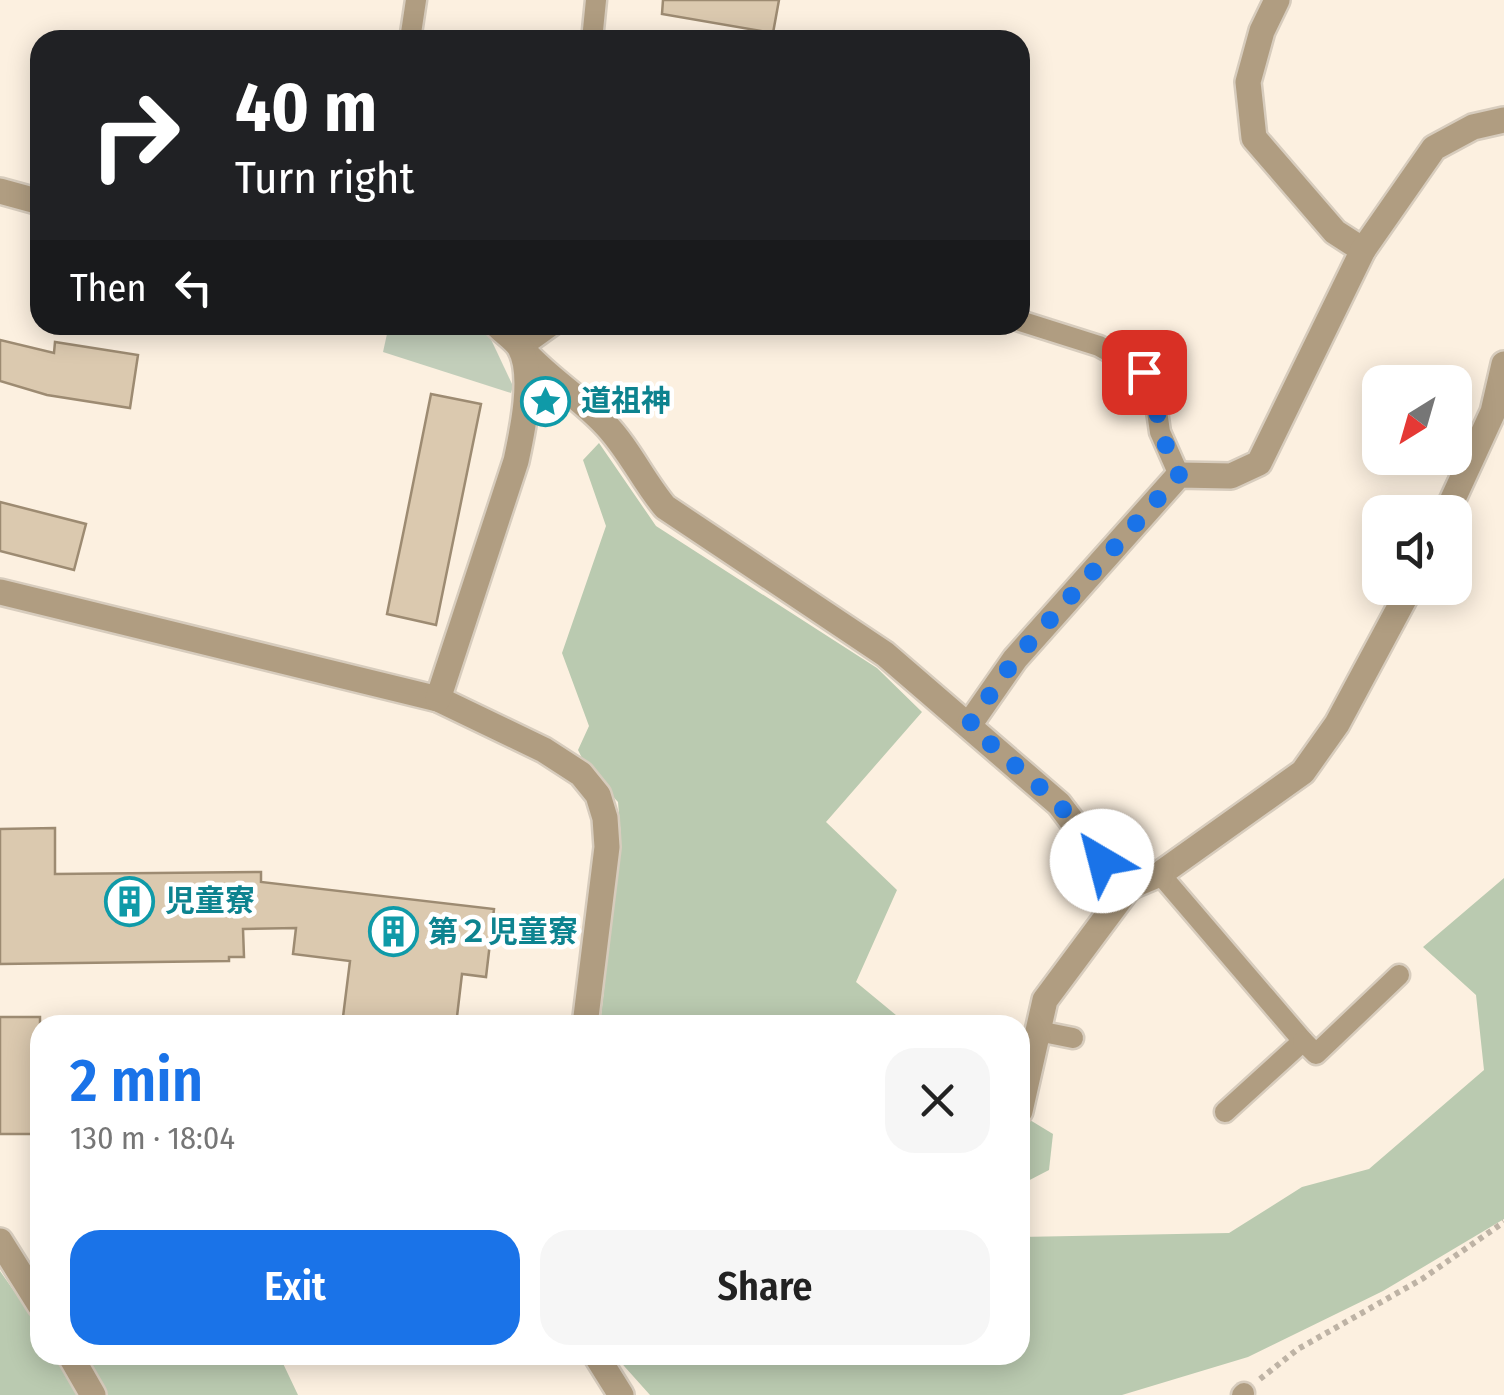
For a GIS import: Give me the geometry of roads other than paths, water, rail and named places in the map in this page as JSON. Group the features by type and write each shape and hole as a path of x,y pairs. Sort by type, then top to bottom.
{"street":[{"path":"1276,0 1262,31 1248,82 1254,138 1335,232 1363,250"},
{"path":"969,725 1015,659 1179,475 1231,476 1260,463 1363,250 1434,148 1473,127 1504,120"},
{"path":"0,191 30,199"},
{"path":"507,335 546,377 568,388 608,426 643,481 665,507 884,654 1059,804 1102,861 1130,886"},
{"path":"438,699 516,462 526,385 521,348"},
{"path":"1456,495 1498,415 1504,364"},
{"path":"0,592 438,699 544,750 581,774 598,794 607,847 586,1015"},
{"path":"1030,1066 1045,1000 1130,886 1160,874 1303,772 1338,724 1401,605"},
{"path":"0,1241 30,1289"},
{"path":"76,1365 94,1395"},
{"path":"602,1365 622,1395"}],"lane":[{"path":"412,30 416,0"},
{"path":"593,30 596,0"},
{"path":"1030,324 1099,346 1144,372 1153,383 1160,432 1179,475"},
{"path":"521,348 540,335"},
{"path":"1160,874 1316,1054 1398,975"},
{"path":"1038,1030 1073,1038"},
{"path":"1225,1112 1304,1041"}],"place":[{"name":"道祖神","path":"546,401"},
{"name":"児童寮","path":"130,901"},
{"name":"第２児童寮","path":"393,932"}]}
